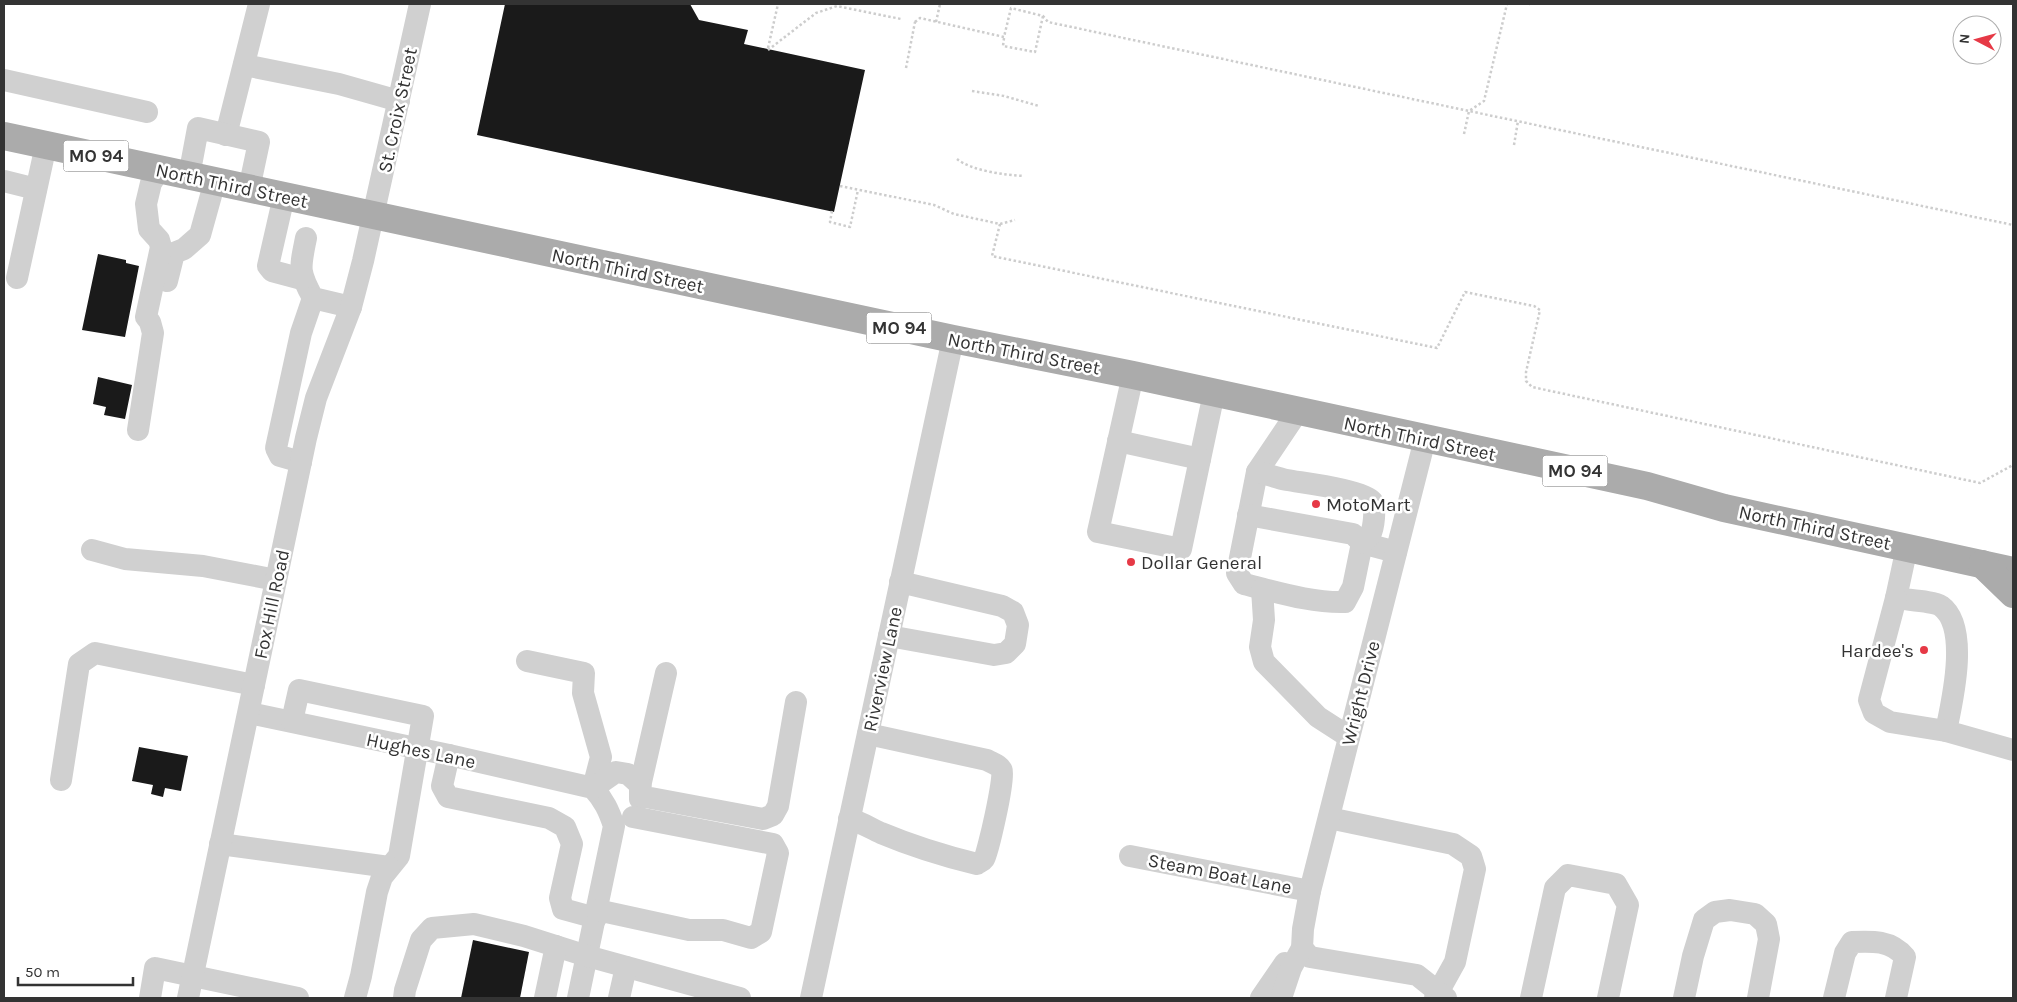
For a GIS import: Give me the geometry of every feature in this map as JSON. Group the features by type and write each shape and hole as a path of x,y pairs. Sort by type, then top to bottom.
{"main road":[{"name":"North Third Street","path":"4,136 1647,486 1724,508 2013,571"},
{"path":"1982,564 2013,594"}],"street":[{"path":"226,135 259,4"},
{"name":"St. Croix Street","path":"374,216 420,4"},
{"path":"244,65 339,84 399,101"},
{"path":"4,80 147,112"},
{"path":"189,176 198,128 259,142 249,189"},
{"path":"17,278 46,145"},
{"path":"138,430 153,333 150,322 159,319 167,250 149,229 146,204 151,183 160,169"},
{"path":"4,181 36,189"},
{"path":"167,250 184,249 200,235 215,181"},
{"path":"284,196 268,266 272,271 302,279"},
{"name":"Fox Hill Road","path":"188,998 316,398 351,306 374,216"},
{"path":"301,462 280,456 276,448 310,306 302,279 301,263 306,238"},
{"path":"310,306 351,306"},
{"name":"Riverview Lane","path":"811,998 953,339"},
{"path":"1133,375 1098,532 1181,549 1214,393"},
{"path":"1257,472 1286,480 1338,489 1365,496 1372,501 1374,509 1370,534 1362,544 1353,587 1345,602 1328,602 1244,584 1237,573 1257,472 1298,411"},
{"name":"Wright Drive","path":"1302,944 1310,891 1425,439"},
{"path":"1118,441 1200,459"},
{"path":"1248,515 1353,534 1362,544 1396,552"},
{"path":"1907,547 1896,598 1869,700 1874,713 1890,722 1946,731 2013,750"},
{"path":"92,550 125,559 202,566 276,580"},
{"path":"889,636 994,655 1006,653 1015,644 1018,625 1013,612 1002,606 900,582"},
{"path":"1262,588 1264,620 1260,647 1264,662 1318,717 1349,737"},
{"path":"1896,598 1940,605 1952,618 1957,645 1956,688 1946,731"},
{"path":"61,780 79,664 95,653 254,685"},
{"path":"527,661 584,673 583,693 601,757 594,788"},
{"path":"613,832 626,825 636,806 666,673"},
{"path":"292,722 299,690 423,716 400,856 382,877 377,892 362,976 355,998"},
{"path":"636,806 763,819 773,815 778,806 796,702"},
{"name":"Hughes Lane","path":"248,713 449,755 594,788"},
{"path":"849,819 863,823 879,833 932,852 977,864 984,859 993,825 1004,773 1000,767 986,760 868,734"},
{"path":"449,755 442,786 448,796 549,818 565,827 572,844 560,898 562,909 689,930 723,930 751,938 761,932 778,853 773,844 636,806"},
{"path":"594,788 616,772 628,774 640,785 636,806"},
{"path":"578,998 614,826 609,811 594,788"},
{"path":"1302,944 1310,957 1417,975 1439,996 1455,962 1475,869 1471,856 1453,844 1329,818"},
{"path":"220,844 389,867"},
{"name":"Steam Boat Lane","path":"1130,856 1310,891"},
{"path":"1531,998 1555,888 1568,875 1616,884 1628,905 1608,998"},
{"path":"1684,998 1693,956 1704,920 1715,912 1730,910 1756,914 1766,924 1768,939 1758,998"},
{"path":"404,998 421,940 432,928 474,924 524,936 587,956 740,998"},
{"path":"1834,998 1845,953 1852,942 1871,941 1898,948 1905,957 1896,998"},
{"path":"1261,998 1302,944"},
{"path":"1281,998 1291,968 1302,944"},
{"path":"544,998 556,946"},
{"path":"620,998 626,967"},
{"path":"150,998 155,968 192,976 250,993 298,998"}],"path":[{"path":"778,4 768,50 816,13 836,6"},
{"path":"830,4 901,19"},
{"path":"936,22 940,4"},
{"path":"1464,134 1469,111 1484,101 1507,4"},
{"path":"1043,16 1036,52 1003,46 1011,8 1043,16 1048,22 2013,225"},
{"path":"906,68 914,22 920,18 1004,37"},
{"path":"972,91 1004,96 1039,106"},
{"path":"1514,145 1518,121"},
{"path":"957,159 965,165 1012,176 1024,176"},
{"path":"840,186 934,205 954,214 1000,224 1015,220"},
{"path":"832,211 830,222 850,227 858,190"},
{"path":"1000,224 992,256 1437,348 1465,292 1534,306 1540,310 1526,372 1526,381 1532,387 1980,483 2013,465"}],"building":[{"path":"505,4 690,4 699,20 748,30 744,44 865,70 834,212 477,135"},
{"path":"98,254 126,260 126,263 139,266 125,337 82,330"},
{"path":"98,377 132,385 125,419 104,415 106,407 93,404"},
{"path":"139,747 188,756 181,791 165,788 163,797 151,794 153,785 132,781"},
{"path":"473,940 529,952 520,998 461,998"}],"place":[{"name":"MotoMart","path":"1316,504"},
{"name":"Dollar General","path":"1131,562"},
{"name":"Hardee's","path":"1924,650"}]}
